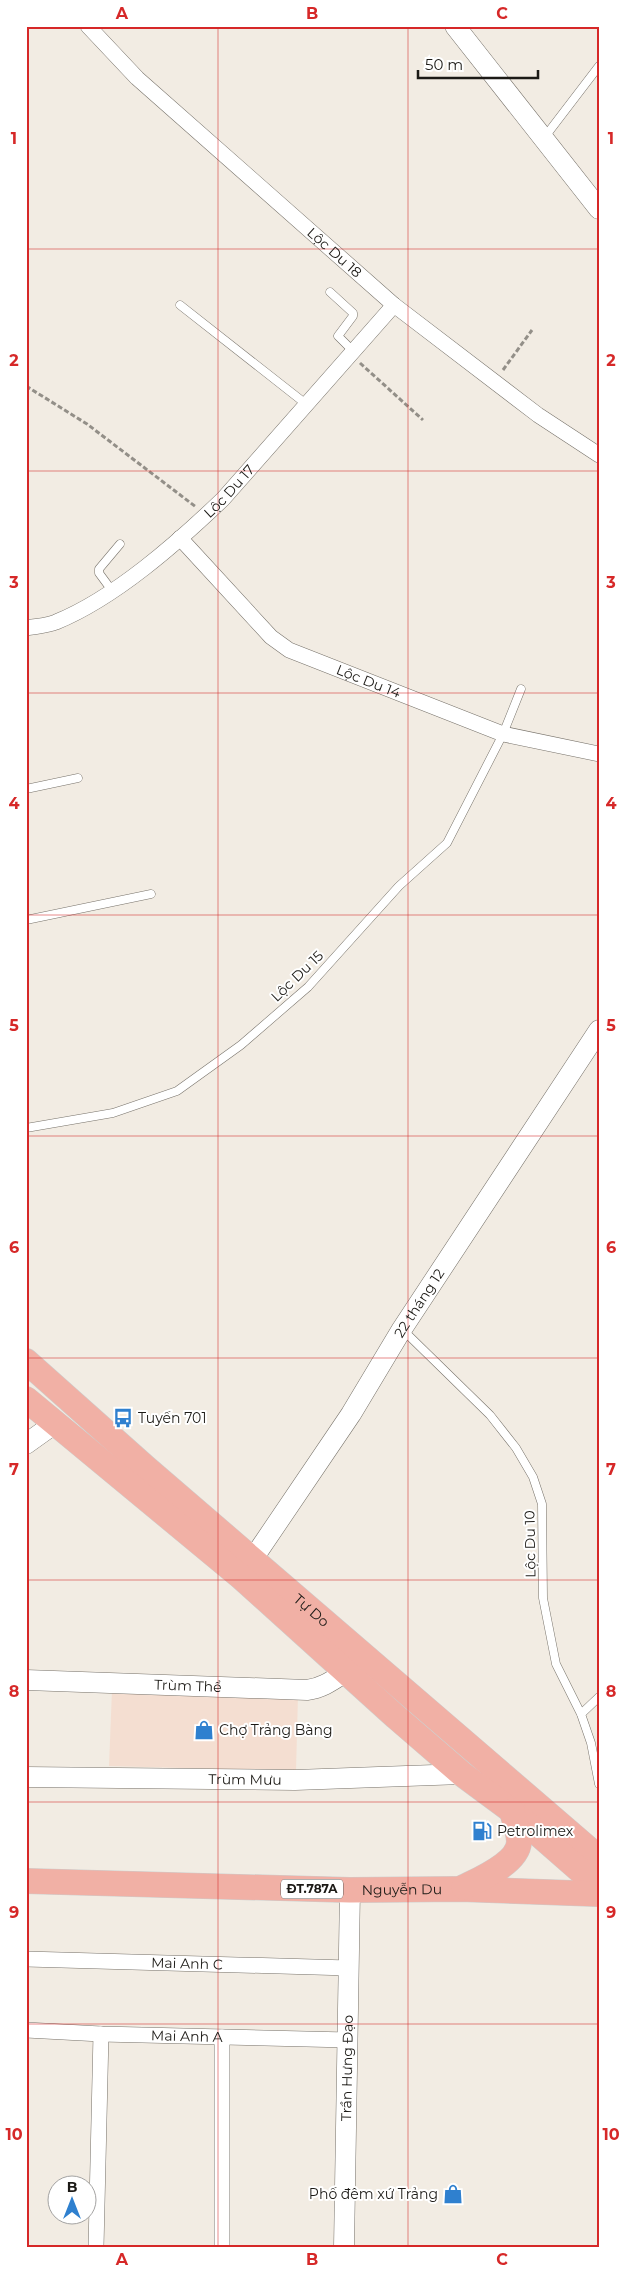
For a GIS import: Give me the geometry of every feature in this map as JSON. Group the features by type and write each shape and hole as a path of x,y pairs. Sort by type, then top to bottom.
{"main road":[{"name":"Tự Do","path":"26,1361 247,1568 347,1671 462,1774 512,1812 599,1887"},
{"name":"Tự Do","path":"26,1399 54,1424 247,1568 599,1858"},
{"path":"462,1889 496,1870 513,1856 519,1843 512,1812"},
{"name":"Nguyễn Du","path":"26,1881 350,1890 462,1889 599,1894"}],"street":[{"name":"Lộc Du 18","path":"88,26 137,78 394,305 538,415 599,456"},
{"path":"455,26 599,209"},
{"name":"Lộc Du 17","path":"26,628 55,623 113,592 180,538 206,515 394,305"},
{"name":"Lộc Du 14","path":"180,538 271,637 289,650 503,734 599,754"},
{"name":"22 tháng 12","path":"247,1568 351,1414 402,1328 446,1265 599,1030"},
{"path":"26,1444 54,1424"},
{"name":"Trùm Thể","path":"26,1680 307,1690 326,1685 347,1671"},
{"name":"Trùm Mưu","path":"26,1777 295,1780 462,1774"},
{"name":"Trần Hưng Đạo","path":"344,2247 350,1890"},
{"name":"Mai Anh C","path":"26,1959 349,1968"},
{"name":"Mai Anh A","path":"26,2030 101,2034 348,2040"},
{"path":"96,2247 101,2034"},
{"path":"222,2037 222,2247"}],"lane":[{"path":"543,139 599,66"},
{"path":"330,292 353,313 353,316 338,336 352,352"},
{"path":"180,305 306,404"},
{"path":"113,592 100,573 100,569 120,544"},
{"name":"Lộc Du 15","path":"26,1128 113,1113 177,1092 241,1045 308,987 399,886 447,844 503,734 521,689"},
{"path":"26,789 78,778"},
{"path":"26,920 151,894"},
{"name":"Lộc Du 10","path":"402,1328 490,1415 516,1448 533,1477 542,1504 543,1598 556,1664 580,1714 590,1743 599,1784"},
{"path":"580,1714 599,1697"}],"path":[{"path":"495,382 532,330"},
{"path":"352,352 423,420"},
{"path":"26,386 87,424 206,515"}],"shaded area":[{"name":"Chợ Trảng Bàng","path":"112,1690 298,1695 296,1771 109,1766"}],"place":[{"name":"Tuyến 701","path":"123,1418"},
{"name":"Chợ Trảng Bàng","path":"204,1730"},
{"name":"Petrolimex","path":"482,1831"},
{"name":"Phố đêm xứ Trảng","path":"453,2194"}]}
